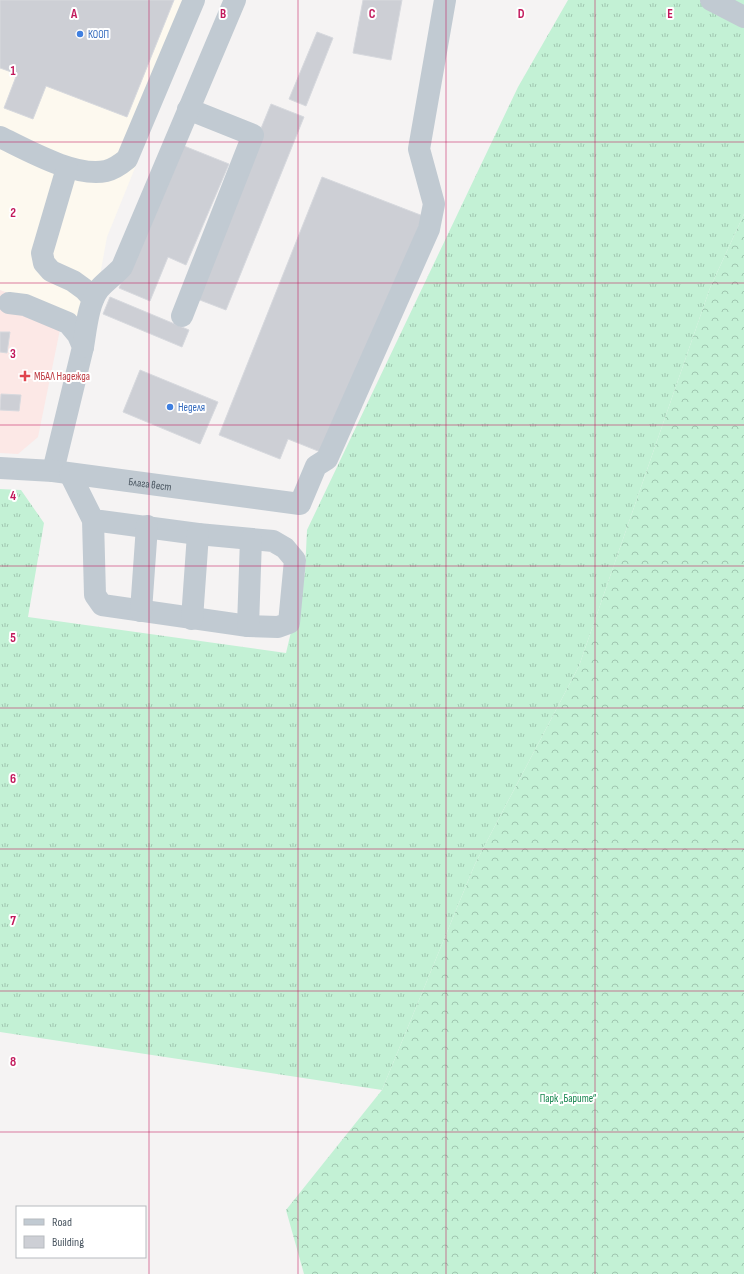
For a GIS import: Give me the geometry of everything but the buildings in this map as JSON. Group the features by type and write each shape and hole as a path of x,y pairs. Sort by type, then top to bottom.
{"street":[{"path":"0,137 66,168 91,172 105,171 118,166 127,158 194,0"},
{"path":"93,520 198,534 273,541 285,548 294,560 289,623 278,627 248,626 102,605 95,595 93,520 61,472 93,299 99,289 115,275 122,266 235,0"},
{"name":"Блага вест","path":"0,468 61,472 300,504 316,466 327,459 429,230 434,204 419,149 445,0"},
{"path":"711,0 744,17"},
{"path":"182,316 253,135 188,109"},
{"path":"66,168 42,253 44,263 51,271 84,289 93,299"},
{"path":"9,303 25,305 68,323 78,335 83,347"},
{"path":"140,611 146,526"},
{"path":"192,619 198,534"},
{"path":"248,626 252,539"}],"shaded area":[{"path":"0,0 203,0 107,237 91,325 0,290"},
{"name":"МБАЛ Надежда","path":"0,290 63,315 38,437 18,454 0,453"}],"green space":[{"path":"568,0 744,0 744,214 710,288 579,666 475,864 382,1090 0,1032 0,489 21,490 44,523 28,617 286,653 305,573 307,530 518,87"},
{"name":"Парк „Барите“","path":"744,214 744,1274 304,1274 286,1210 382,1090 475,864 579,666 710,288"}],"place":[{"name":"КООП","path":"80,34"},
{"name":"МБАЛ Надежда","path":"25,376"},
{"name":"Неделя","path":"170,407"}]}
